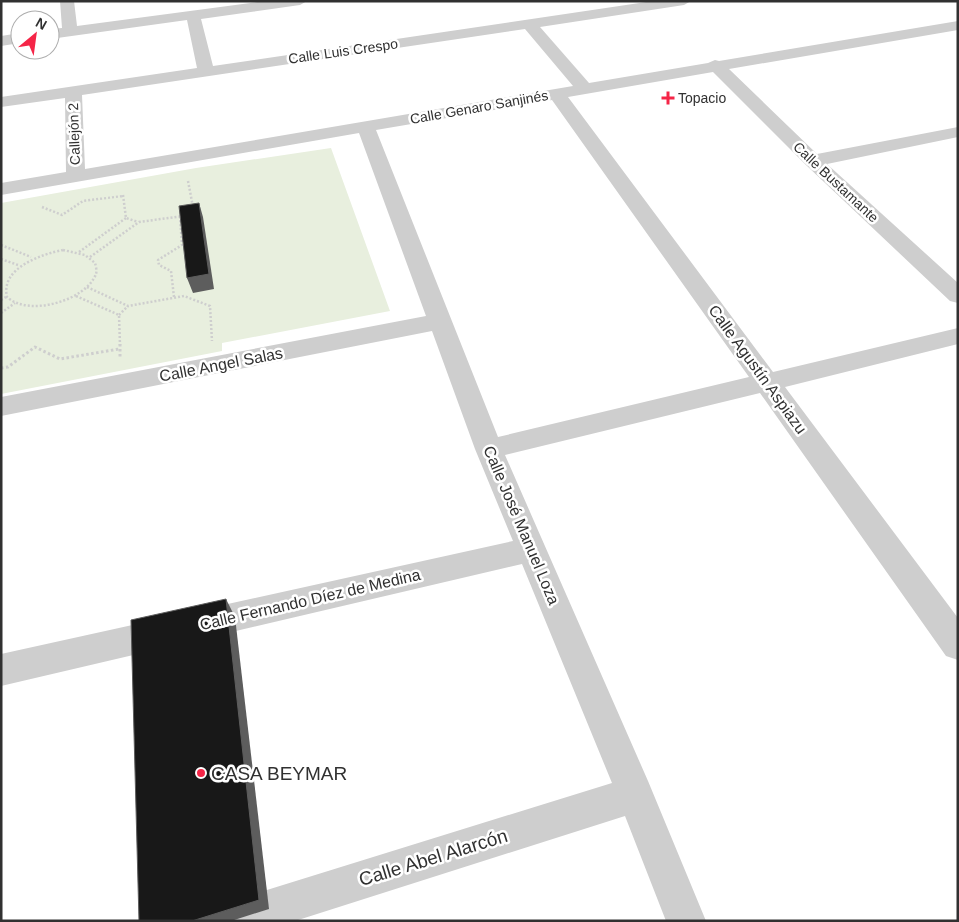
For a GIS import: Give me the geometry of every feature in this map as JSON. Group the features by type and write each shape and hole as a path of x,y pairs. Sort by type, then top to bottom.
{"street":[{"path":"68,1 70,32"},
{"path":"60,33 300,1"},
{"name":"Calle Luis Crespo","path":"1,102 684,1"},
{"path":"193,16 206,71"},
{"path":"530,25 585,89"},
{"name":"Calle Genaro Sanjinés","path":"1,189 557,94 715,65 958,25"},
{"name":"Calle Bustamante","path":"715,65 813,161 948,276 958,296"},
{"name":"Callejón 2","path":"73,91 76,176"},
{"name":"Calle Agustín Aspiazu","path":"557,94 958,645"},
{"name":"Calle José Manuel Loza","path":"365,126 489,449 635,794 686,921"},
{"path":"813,161 958,132"},
{"name":"Calle Angel Salas","path":"1,407 440,320"},
{"path":"489,449 958,336"},
{"name":"Calle Fernando Díez de Medina","path":"1,670 532,549"},
{"name":"Calle Abel Alarcón","path":"231,921 635,794"}],"path":[{"path":"186,173 194,210"},
{"path":"122,190 126,218"},
{"path":"34,208 42,206 62,215 84,201 123,196"},
{"path":"126,218 139,222 180,218 187,214"},
{"path":"79,252 126,218"},
{"path":"174,298 172,271 159,265 158,260 182,245 180,218"},
{"path":"90,257 139,222"},
{"path":"1,245 32,258"},
{"path":"63,250 79,252 90,257 97,269 95,278 75,296 43,306 28,306 15,303 6,296 3,288 5,279 18,265 49,252 63,250"},
{"path":"1,259 18,265"},
{"path":"87,287 128,306"},
{"path":"1,300 6,296"},
{"path":"75,296 119,314"},
{"path":"120,364 119,314 128,306 184,296 210,306 212,345"},
{"path":"1,313 15,303"},
{"path":"1,368 8,367 35,347 60,359 119,349"}],"green space":[{"path":"331,148 390,311 222,343 222,351 1,394 1,203 196,168"}],"building":[{"path":"199,203 209,274 187,278 179,206"},
{"name":"CASA BEYMAR","path":"226,599 259,900 192,921 139,921 131,620"}],"place":[{"name":"Topacio","path":"668,98"},
{"name":"CASA BEYMAR","path":"201,773"}]}
